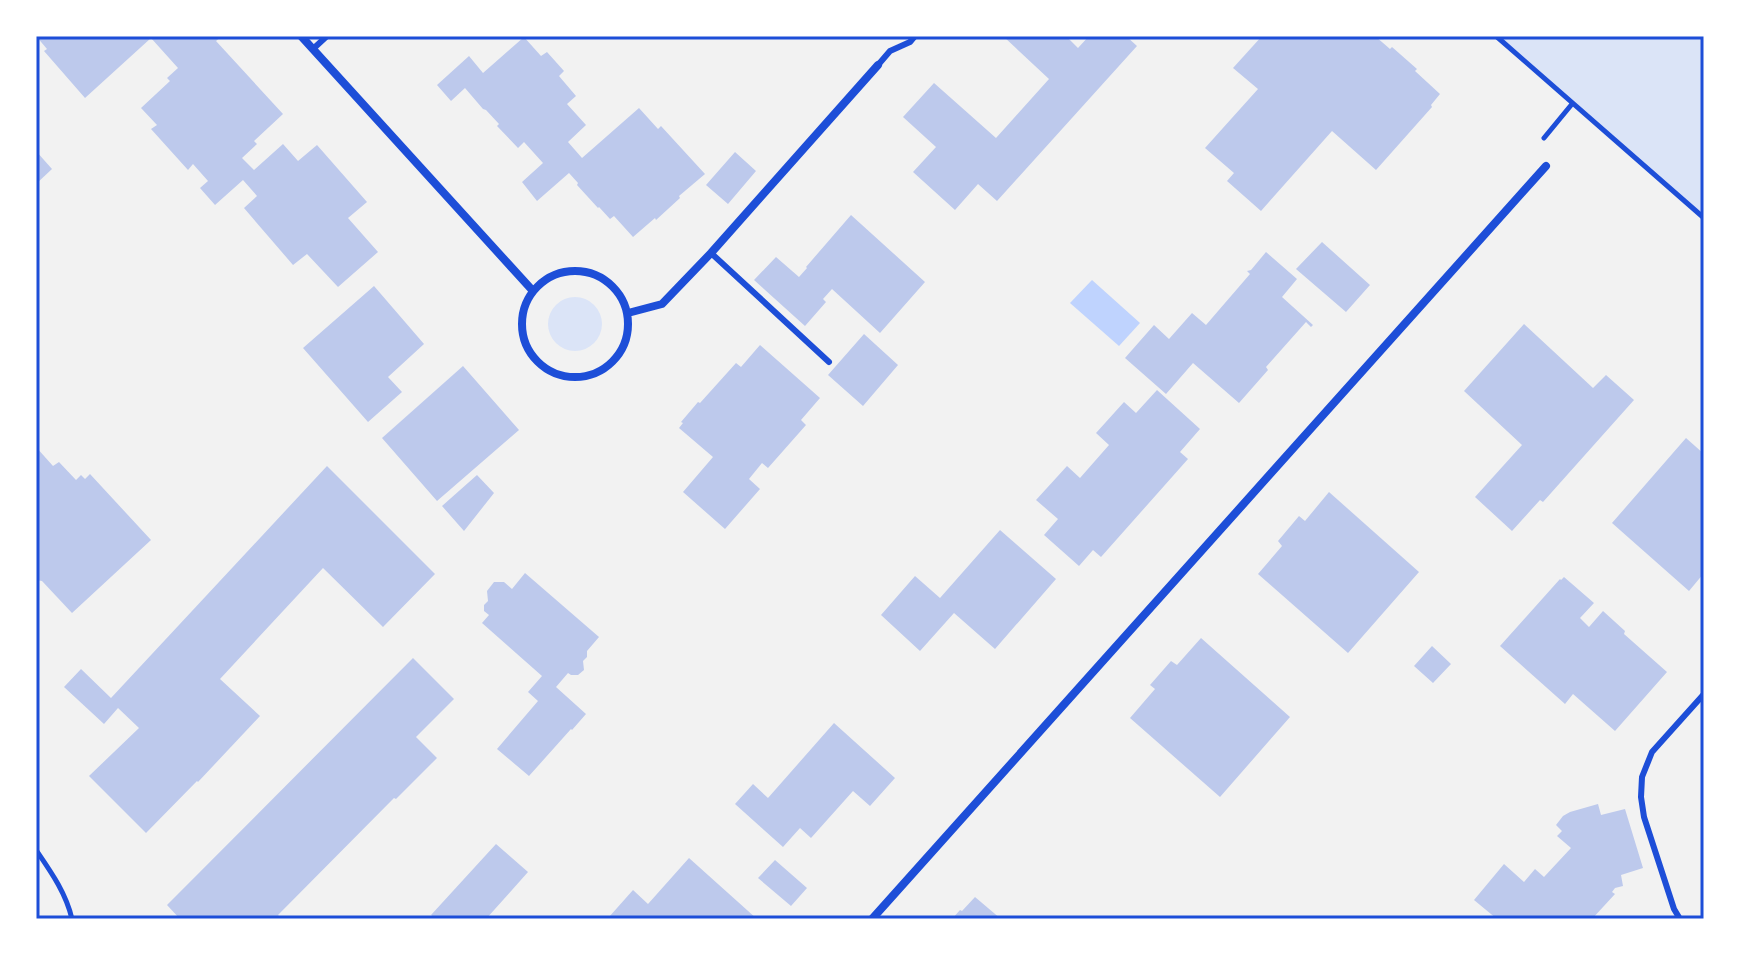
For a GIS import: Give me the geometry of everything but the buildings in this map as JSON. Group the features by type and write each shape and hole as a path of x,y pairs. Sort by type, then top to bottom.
{"street":[{"path":"301,36 533,291"},
{"path":"628,313 662,304 878,65"},
{"path":"872,919 1546,166"},
{"path":"562,272 595,274 622,297 628,313 628,331 623,348 612,363 598,373 581,378 562,377 546,370 533,358 524,342 521,324 524,307 545,279 562,272"}],"lane":[{"path":"313,49 327,36"},
{"path":"878,65 890,51 910,42 915,36"},
{"path":"711,253 829,362"},
{"path":"1680,919 1644,817 1642,777 1652,752 1704,694"}],"path":[{"path":"1496,36 1704,218"},
{"path":"1537,147 1572,104"},
{"path":"36,850 57,882 72,919"}],"shaded area":[{"path":"1499,36 1704,36 1704,215"},
{"path":"575,297 594,305 602,324 594,343 575,351 556,343 548,324 556,305"}],"water":[{"path":"1092,280 1140,323 1119,346 1070,303"}]}
